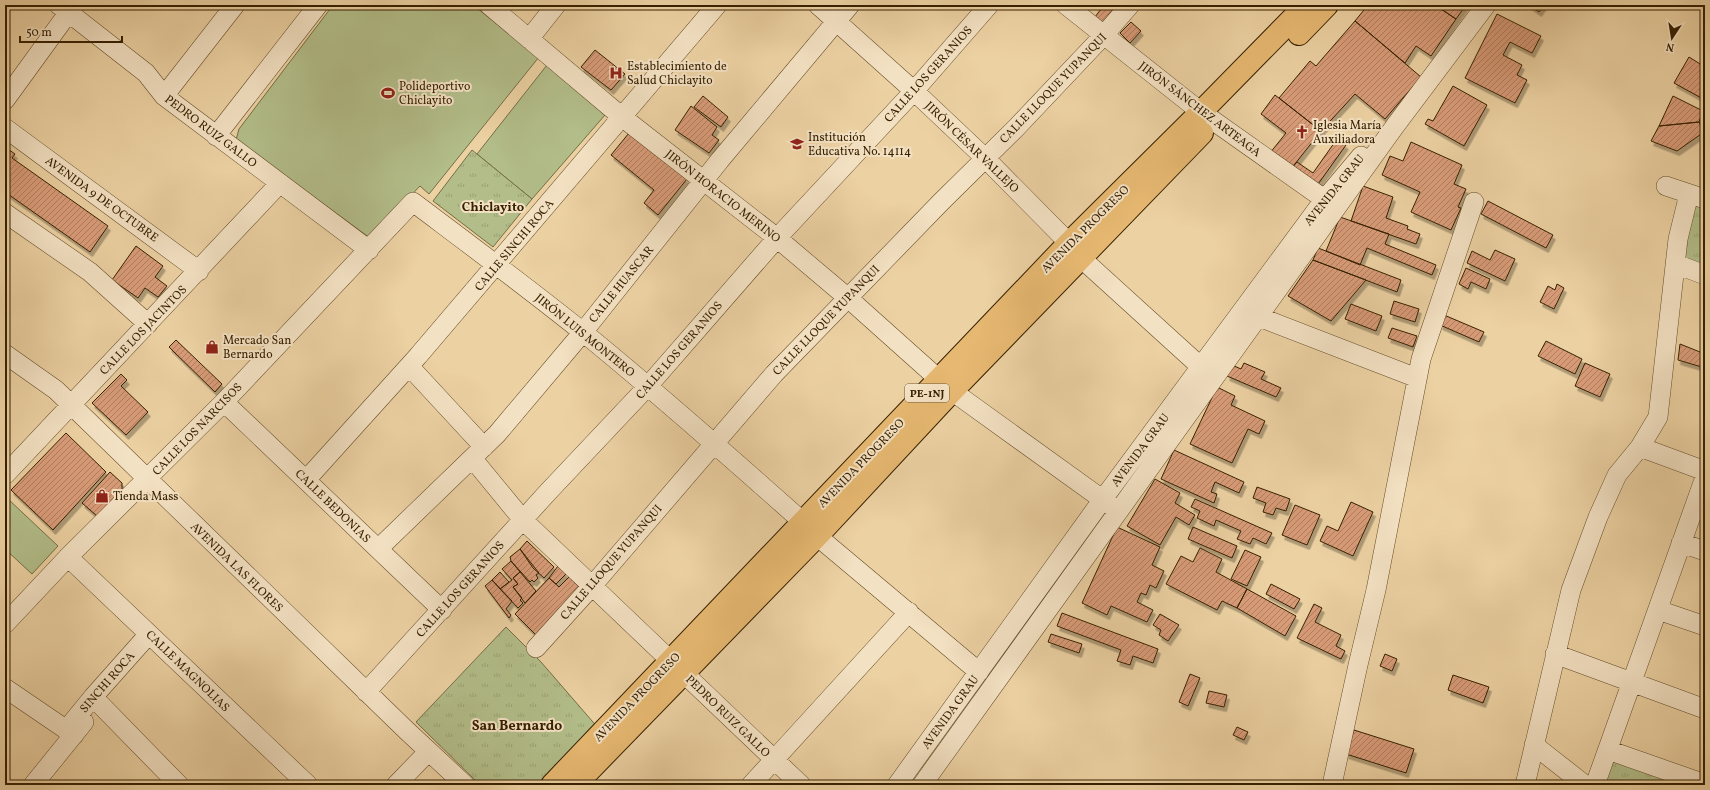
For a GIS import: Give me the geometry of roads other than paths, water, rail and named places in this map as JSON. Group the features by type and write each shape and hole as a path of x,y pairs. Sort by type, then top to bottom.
{"main road":[{"name":"AVENIDA PROGRESO","path":"1207,117 1306,5"},
{"name":"AVENIDA PROGRESO","path":"575,785 678,667 1075,251 1207,117 1326,5"},
{"name":"AVENIDA PROGRESO","path":"552,785 678,667"}],"street":[{"path":"164,96 235,5"},
{"path":"216,136 318,5"},
{"name":"JIRÓN HORACIO MERINO","path":"489,5 622,117 776,238 848,298 946,385 1119,511"},
{"path":"529,39 556,5"},
{"name":"CALLE SINCHI ROCA","path":"306,480 409,366 717,5"},
{"name":"JIRÓN CÉSAR VALLEJO","path":"818,5 914,91 985,158 1075,251 1208,372"},
{"name":"CALLE HUASCAR","path":"378,549 497,434 583,332 703,180 850,5"},
{"name":"CALLE LOS GERANIOS","path":"366,692 648,386 776,238 914,91 989,5"},
{"name":"JIRÓN SÁNCHEZ ARTEAGA","path":"1066,5 1207,117 1330,204"},
{"name":"CALLE LLOQUE YUPANQUI","path":"536,648 592,586 774,374 1104,35 1130,5"},
{"name":"AVENIDA GRAU","path":"897,785 1103,499 1208,372 1259,317 1359,157 1395,126 1486,5"},
{"path":"5,100 67,7"},
{"name":"PEDRO RUIZ GALLO","path":"67,7 146,73 164,96 369,250"},
{"name":"AVENIDA 9 DE OCTUBRE","path":"5,128 199,271"},
{"name":"CALLE LOS JACINTOS","path":"5,475 199,271 280,183"},
{"path":"1525,785 1571,590 1603,504 1617,475 1640,447 1658,417 1678,239 1697,197 1666,186"},
{"name":"JIRÓN LUIS MONTERO","path":"413,202 497,264 583,332 714,443 810,529 979,672"},
{"name":"CALLE LOS NARCISOS","path":"5,624 68,557 224,402 413,202"},
{"path":"1332,785 1376,590 1420,359 1474,202"},
{"name":"AVENIDA GRAU","path":"922,785 1119,511 1208,372 1330,204"},
{"path":"5,213 90,272 148,324"},
{"path":"1676,264 1705,275"},
{"path":"1259,317 1417,378"},
{"name":"AVENIDA LAS FLORES","path":"5,354 56,390 428,752 465,785"},
{"name":"PEDRO RUIZ GALLO","path":"409,366 478,452 523,520 678,667 773,760 801,785"},
{"name":"CALLE BEDONIAS","path":"224,402 442,610"},
{"path":"1640,447 1705,471"},
{"path":"1595,785 1705,477"},
{"path":"1681,543 1705,551"},
{"name":"CALLE MAGNOLIAS","path":"68,557 308,785"},
{"path":"1658,610 1705,626"},
{"path":"751,785 909,612"},
{"name":"SINCHI ROCA","path":"33,785 70,733 149,634"},
{"path":"1555,654 1705,709"},
{"path":"5,688 70,733"},
{"path":"96,700 179,785"},
{"path":"1534,745 1585,785"},
{"path":"1608,750 1698,784"},
{"path":"396,785 428,752"}],"place":[{"name":"Establecimiento de Salud Chiclayito","path":"616,73"},
{"name":"Polideportivo Chiclayito","path":"388,93"},
{"name":"Iglesia María Auxiliadora","path":"1302,132"},
{"name":"Institución Educativa No. 14114","path":"797,144"},
{"name":"Mercado San Bernardo","path":"212,347"},
{"name":"Tienda Mass","path":"102,496"}],"district":[{"name":"Chiclayito","path":"493,206"},
{"name":"San Bernardo","path":"517,725"}]}
